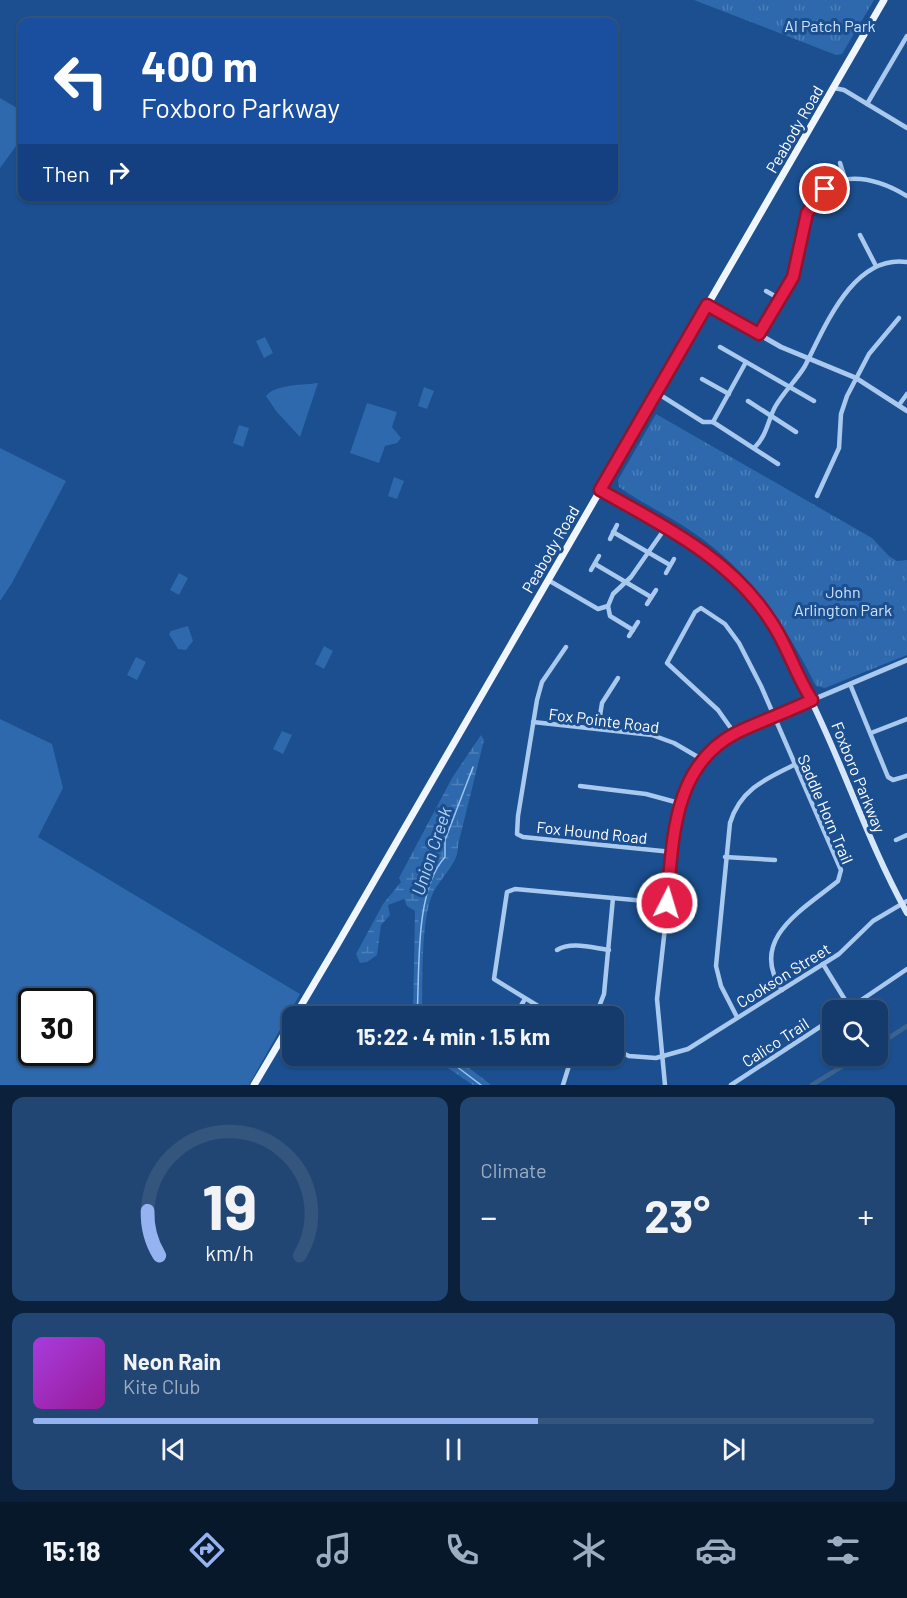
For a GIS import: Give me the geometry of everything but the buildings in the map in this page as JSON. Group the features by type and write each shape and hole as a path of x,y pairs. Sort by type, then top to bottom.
{"main road":[{"name":"Peabody Road","path":"254,1085 338,945 884,0"},
{"name":"Foxboro Parkway","path":"600,490 666,527 711,556 761,607 784,643 812,700 865,830 904,902 907,913"}],"street":[{"path":"867,104 907,36"},
{"path":"834,88 867,104 907,128"},
{"path":"840,163 845,179"},
{"path":"759,334 796,269 805,219 810,207 825,189 845,179 874,179 907,196"},
{"path":"860,235 876,266"},
{"path":"755,447 789,385 795,382 820,333 859,278 876,266 895,261 907,262"},
{"path":"766,291 780,299"},
{"path":"707,305 759,334 856,378 907,411"},
{"path":"817,496 839,448 843,406 870,354 899,318"},
{"path":"720,347 814,400"},
{"path":"713,422 746,362"},
{"path":"702,379 729,394"},
{"path":"657,393 703,422 713,422"},
{"path":"899,405 907,394"},
{"path":"748,401 796,432"},
{"path":"713,422 718,428 755,447 758,452 778,464"},
{"path":"610,538 617,525"},
{"path":"633,630 610,616 608,606 613,594 656,544 666,527"},
{"path":"614,532 670,565"},
{"path":"591,570 599,556"},
{"path":"666,573 674,559"},
{"path":"595,564 651,597"},
{"path":"548,580 598,609 608,606"},
{"path":"647,604 656,590"},
{"name":"Saddle Horn Trail","path":"735,734 718,710 667,663 700,608 715,615 732,632 750,663 842,874 782,929 773,942 771,965 782,990"},
{"path":"629,636 638,622"},
{"path":"533,722 543,682 566,647"},
{"path":"665,1085 657,1005 672,852 679,803 703,760 735,734 907,660"},
{"path":"598,728 605,696 618,678"},
{"path":"850,684 889,779 895,780 907,776"},
{"path":"871,733 907,718"},
{"name":"Fox Pointe Road","path":"533,722 658,737 703,760"},
{"name":"Fox Hound Road","path":"533,722 516,827 519,836 672,852"},
{"path":"737,1017 721,986 716,966 729,823 742,798 763,780 794,765"},
{"path":"580,786 646,794 679,803"},
{"path":"896,840 907,835"},
{"path":"725,857 775,860"},
{"path":"537,1006 499,983 493,976 507,892 515,889 667,903"},
{"path":"599,1006 604,994 614,898"},
{"name":"Cookson Street","path":"663,1057 688,1049 823,964 847,948 873,921 904,902"},
{"path":"557,950 563,946 575,946 609,950"},
{"path":"823,964 842,1000"},
{"path":"860,1000 907,969"},
{"path":"521,1006 525,999"},
{"name":"Calico Trail","path":"731,1085 822,1026"},
{"path":"624,1053 636,1057 663,1057"},
{"path":"563,1085 569,1066"}],"green space":[{"name":"Al Patch Park","path":"694,0 874,0 842,54 836,55"},
{"path":"0,98 18,109 18,143 0,168"},
{"path":"265,337 273,353 264,358 256,341"},
{"path":"318,383 300,437 276,411 266,396 283,387"},
{"path":"424,387 434,391 427,409 418,406"},
{"path":"367,403 397,412 392,427 401,438 397,443 385,446 379,463 350,453"},
{"name":"John Arlington Park","path":"656,414 872,538 897,561 907,560 907,655 825,688 816,686 779,622 750,583 733,565 694,533 619,487 618,480"},
{"path":"239,425 249,428 243,447 233,443"},
{"path":"0,448 66,481 12,583 0,601"},
{"path":"394,477 404,481 397,499 388,496"},
{"path":"179,573 188,578 179,595 170,590"},
{"path":"188,626 193,641 186,650 178,649 169,634 171,631"},
{"path":"324,646 333,651 324,669 315,664"},
{"path":"136,657 146,662 137,680 127,675"},
{"path":"0,719 52,744 63,788 38,837 300,994 293,1006 282,1006 282,1026 249,1085 0,1085"},
{"path":"282,731 292,735 283,754 273,749"},
{"path":"481,735 484,740 458,852 449,870 436,887 429,905 423,954 422,1006 413,1006 415,911 407,906 404,899 388,905 390,915 381,925 377,955 367,962 360,963 356,954 383,904 401,882 399,878 452,778"},
{"path":"445,1066 467,1066 491,1085 473,1085"}],"waterway":[{"name":"Union Creek","path":"417,1006 423,911 435,872 445,857 445,840 473,767"},
{"path":"888,1038 907,1026"},
{"name":"Union Creek","path":"456,1066 481,1085"},
{"path":"812,1085 843,1066"}],"route":[{"path":"667,903 675,816 684,790 703,760 735,734 812,700 772,623 754,598 729,572 686,539 600,490 707,305 759,334 793,277 807,213 825,189"}]}
